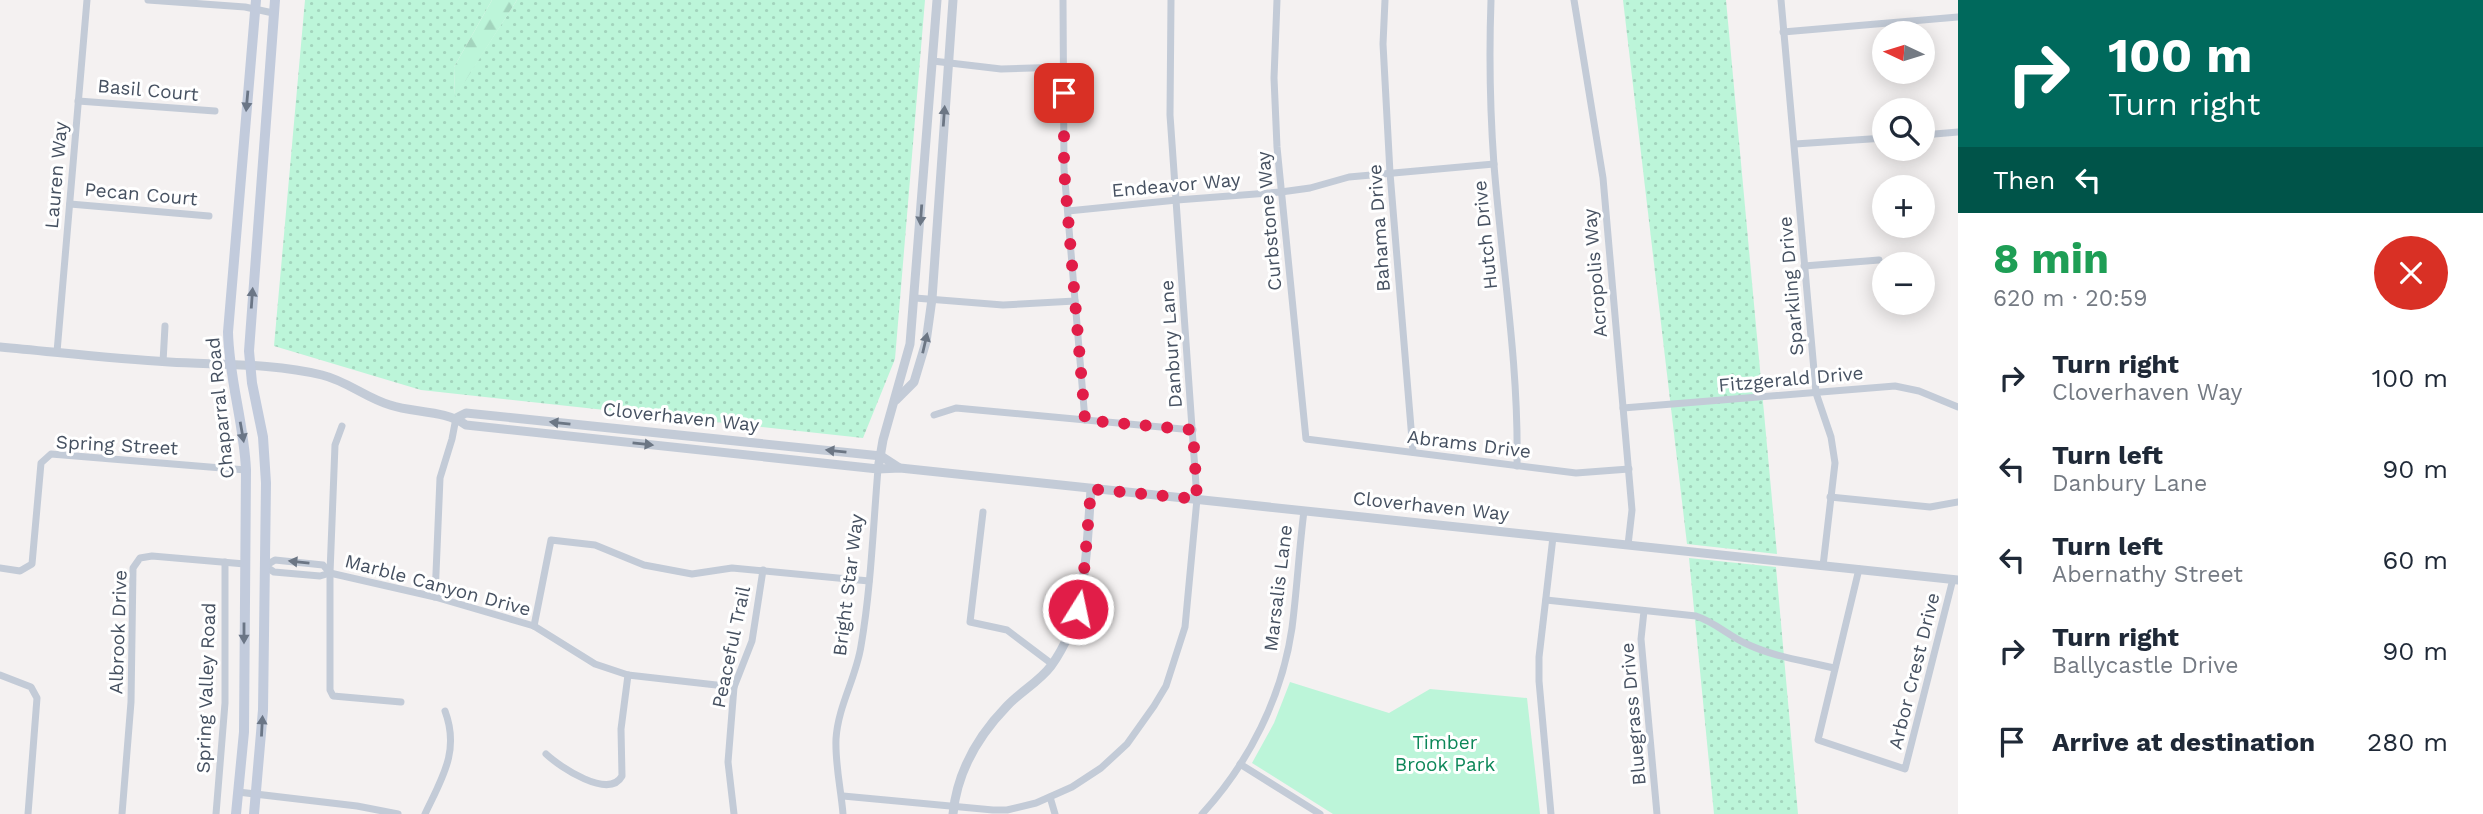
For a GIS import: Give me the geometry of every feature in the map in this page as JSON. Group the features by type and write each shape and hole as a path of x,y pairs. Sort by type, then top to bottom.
{"main road":[{"name":"Chaparral Road","path":"254,814 263,710 265,449 250,366 251,311 275,0"},
{"name":"Chaparral Road","path":"236,814 244,732 246,470 230,365 228,332 255,5"},
{"path":"245,564 265,566"}],"street":[{"name":"Lauren Way","path":"57,352 87,0"},
{"path":"148,0 255,5 273,13"},
{"name":"Bright Star Way","path":"843,814 843,796 836,767 836,736 842,706 861,650 883,440 911,344 937,0"},
{"name":"Bright Star Way","path":"895,402 914,382 926,342 932,299 953,0"},
{"path":"1063,0 1064,169 1085,420"},
{"name":"Danbury Lane","path":"843,796 953,809 1007,810 1035,803 1072,787 1101,768 1127,744 1166,686 1185,626 1197,499 1170,115 1171,0"},
{"name":"Curbstone Way","path":"1277,0 1274,78 1281,192 1306,439"},
{"name":"Bahama Drive","path":"1385,0 1383,44 1390,173 1413,452"},
{"name":"Hutch Drive","path":"1492,0 1490,51 1494,164 1516,385 1517,466"},
{"name":"Acropolis Way","path":"1574,0 1603,178 1632,510 1628,545"},
{"name":"Sparkling Drive","path":"1781,0 1816,393 1831,437 1835,463 1823,566"},
{"path":"1783,32 1958,17"},
{"path":"933,61 1001,69 1064,67"},
{"name":"Basil Court","path":"78,100 215,111"},
{"path":"1935,134 1958,132"},
{"path":"1794,144 1872,139"},
{"name":"Endeavor Way","path":"1068,211 1281,192 1310,188 1349,177 1494,164"},
{"name":"Pecan Court","path":"69,204 209,216"},
{"path":"1804,265 1872,260"},
{"path":"915,298 1003,305 1075,301"},
{"path":"163,362 165,326"},
{"name":"Cloverhaven Way","path":"0,347 163,362 274,367 324,375 346,383 383,403 456,418 466,425 878,469 900,468 1955,580"},
{"name":"Fitzgerald Drive","path":"1623,408 1895,386 1919,391 1958,407"},
{"path":"934,415 956,408 1193,430"},
{"name":"Cloverhaven Way","path":"456,418 466,413 881,456 900,468"},
{"path":"435,597 440,478 453,439 456,418"},
{"path":"342,426 335,444 330,573 330,690 333,696 373,702 401,702"},
{"name":"Abrams Drive","path":"1306,439 1576,473 1629,469"},
{"name":"Spring Street","path":"0,568 20,571 32,565 41,463 51,454 246,470"},
{"path":"953,809 961,771 979,740 1007,705 1035,684 1052,664 1074,622 1082,595 1091,489"},
{"path":"1830,497 1930,507 1958,502"},
{"name":"Marsalis Lane","path":"1202,814 1240,764 1261,729 1286,657 1292,628 1304,511"},
{"path":"982,512 970,622 1007,629 1052,664"},
{"path":"1551,814 1539,681 1553,537"},
{"path":"534,626 551,540 595,545 644,565 692,574 732,568 869,581"},
{"name":"Albrook Drive","path":"122,814 131,702 133,568 140,558 152,556 245,564"},
{"name":"Marble Canyon Drive","path":"330,573 323,565 275,560 265,566 274,572 320,576 330,573 435,597 534,626 595,664 628,675 734,687"},
{"name":"Spring Valley Road","path":"216,814 225,703 225,562"},
{"path":"1546,600 1704,618 1757,649 1834,668 1859,569"},
{"name":"Peaceful Trail","path":"734,814 728,762 734,687 752,640 763,570"},
{"name":"Arbor Crest Drive","path":"1834,668 1818,740 1905,769 1955,580"},
{"name":"Bluegrass Drive","path":"1644,611 1641,639 1657,814"},
{"path":"0,675 31,687 37,698 28,814"},
{"path":"546,754 560,767 578,776 611,785 618,783 622,776 621,729 628,675"},
{"path":"425,814 443,775 450,752 452,730 445,711"},
{"path":"1240,764 1320,814"},
{"path":"238,792 357,806 398,814"},
{"path":"1050,797 1055,814"}],"green space":[{"path":"305,0 492,0 454,67 455,96 517,0 925,0 895,359 863,438 421,390 274,346"},
{"path":"492,0 517,0 455,97 454,67"},
{"path":"1623,0 1726,0 1777,554 1687,544"},
{"path":"1689,558 1776,567 1798,814 1714,814"},
{"name":"Timber Brook Park","path":"1290,682 1389,713 1430,689 1527,698 1540,814 1333,814 1252,763 1274,723"}],"route":[{"path":"1064,93 1064,169 1085,420 1193,430 1197,499 1091,489 1082,595 1078,609"}]}
